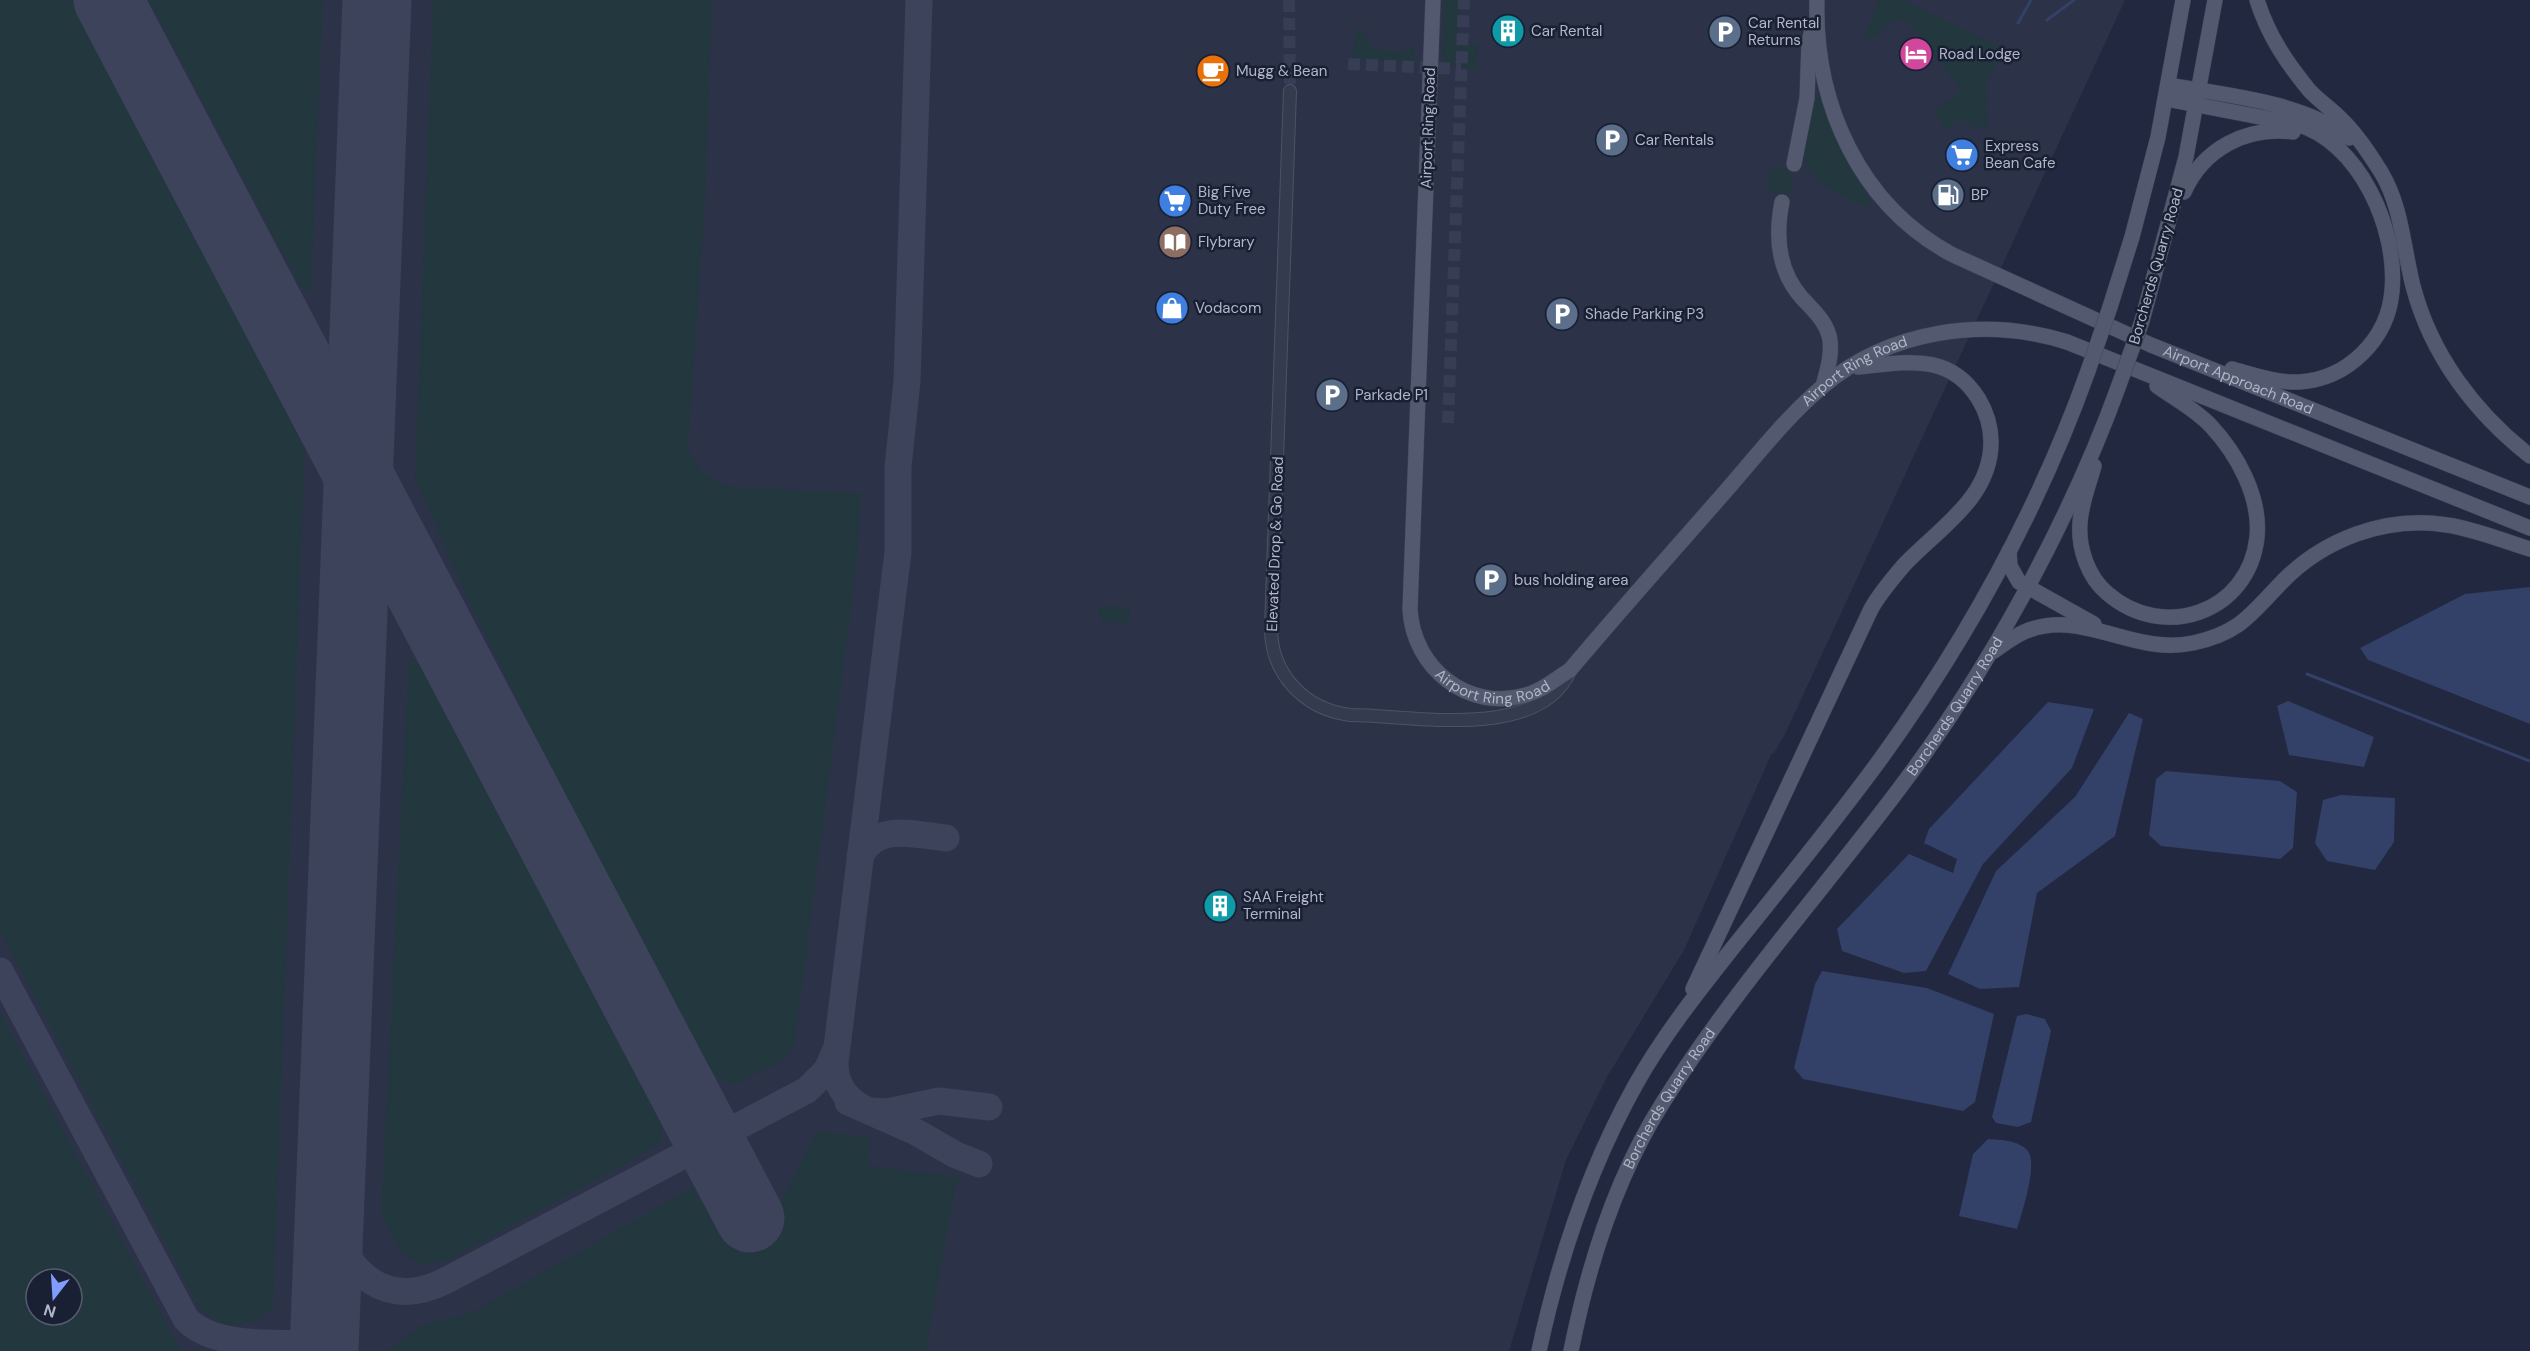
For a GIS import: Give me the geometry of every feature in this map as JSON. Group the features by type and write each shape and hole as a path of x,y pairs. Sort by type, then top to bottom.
{"main road":[{"name":"Airport Ring Road","path":"1433,0 1410,602 1412,629 1423,655 1440,676 1457,688 1483,697 1504,699 1524,696 1543,688 1570,670 1800,408 1823,386 1852,367 1898,344 1958,330 2020,331 2080,346"},
{"name":"Borcherds Quarry Road","path":"1539,1351 1559,1268 1592,1173 1636,1085 1682,1013 1891,744 1955,646 2012,544 2059,445 2088,371 2138,218 2167,92 2183,0"},
{"name":"Borcherds Quarry Road","path":"1571,1351 1586,1288 1605,1227 1629,1168 1661,1105 1743,988 1899,789 1947,720 2027,588 2066,510 2111,408 2142,321 2165,239 2198,98 2215,0"},
{"path":"2257,0 2273,41 2286,60 2309,90 2350,129 2373,161 2392,195 2404,236 2413,285 2433,339 2446,363 2476,406 2495,427 2530,456"},
{"path":"1794,164 1807,98 1809,43 1817,4"},
{"name":"Airport Approach Road","path":"1817,4 1825,83 1836,122 1851,154 1870,183 1894,211 1923,236 1953,255 2151,345 2530,497"},
{"path":"2151,345 2282,381 2306,381 2321,378 2350,364 2368,347 2378,334 2388,313 2392,297 2392,273 2388,244 2370,194 2349,157 2336,145 2313,130 2296,124 2167,92"},
{"path":"2198,98 2292,109 2312,115 2344,134 2373,161"},
{"path":"2165,239 2187,186 2199,167 2221,147 2255,133 2292,132 2321,142 2352,166 2370,194"},
{"path":"1782,202 1778,237 1782,262 1797,292 1821,319 1830,340 1830,358 1823,386"},
{"name":"Airport Approach Road","path":"2080,346 2530,528"},
{"path":"1682,1013 1869,613 1896,574 1972,497 1987,470 1991,447 1988,419 1976,395 1962,380 1939,367 1911,360 1852,367"},
{"path":"2111,408 2080,523 2081,544 2092,574 2100,586 2114,598 2127,608 2142,614 2176,618 2212,606 2231,592 2241,581 2254,552 2257,524 2250,490 2229,447 2209,424 2190,407 2138,371"},
{"path":"1986,657 2026,631 2051,625 2074,625 2146,644 2170,646 2216,637 2251,616 2286,578 2307,560 2332,545 2372,529 2407,523 2438,524 2530,549"},
{"path":"2012,544 2009,556 2011,570 2019,582 2112,634"}],"street":[{"name":"Elevated Drop & Go Road","path":"1290,91 1271,628 1273,648 1279,667 1290,684 1317,706 1350,715 1482,720 1501,718 1521,712 1548,698 1561,686 1570,670"}],"shaded area":[{"path":"0,0 2125,0 1785,734 1772,753 1684,950 1607,1077 1566,1160 1509,1351 0,1351"},
{"path":"0,0 71,0 305,449 273,1309 246,1324 218,1322 200,1309 0,931"},
{"path":"149,0 323,0 311,292 302,289"},
{"path":"433,0 712,0 705,205 688,450 705,474 731,487 861,493 857,561 795,1042 785,1059 732,1086 716,1076 673,1016 465,593 415,478"},
{"path":"1444,0 1460,0 1458,39 1467,39 1478,47 1477,69 1449,66 1442,58"},
{"path":"1878,0 1903,0 2003,48 1986,85 1988,126 1977,128 1959,118 1947,132 1934,111 1961,90 1907,20 1893,22 1876,35 1864,40"},
{"path":"1355,29 1364,29 1367,41 1372,48 1396,52 1413,47 1415,62 1353,60"},
{"path":"1820,94 1842,150 1872,202 1866,208 1825,186 1809,170 1804,160 1803,149 1813,97"},
{"path":"1780,168 1789,172 1793,181 1789,190 1780,194 1771,190 1767,181 1771,172"},
{"path":"1103,606 1130,607 1129,623 1103,622 1098,615 1099,609"},
{"path":"409,655 423,669 663,1122 659,1145 449,1260 425,1264 416,1262 402,1252 381,1211"},
{"path":"0,1012 181,1351 0,1351"},
{"path":"817,1131 871,1138 868,1166 961,1177 955,1187 926,1351 388,1351 420,1326 473,1312 693,1187 719,1235 780,1203"}],"water":[{"path":"2530,587 2530,724 2368,660 2360,648 2465,594"},
{"path":"2288,701 2374,737 2364,767 2289,755 2277,706"},
{"path":"2048,702 2094,709 2072,768 1983,864 1926,971 1904,973 1842,951 1837,929 1909,854 1953,873 1957,859 1924,843 1929,829"},
{"path":"2129,713 2143,719 2115,836 2037,893 2019,987 1980,989 1948,974 1996,871 2075,797"},
{"path":"2166,771 2280,781 2297,792 2293,848 2280,859 2161,846 2149,835 2156,779"},
{"path":"2341,795 2395,798 2394,842 2375,870 2327,861 2315,843 2323,800"},
{"path":"1822,971 1927,988 1994,1014 1975,1102 1963,1111 1803,1079 1794,1068 1815,984"},
{"path":"2026,1014 2045,1019 2051,1031 2031,1122 2018,1127 1996,1123 1992,1117 2017,1016"},
{"path":"1988,1139 2009,1141 2020,1145 2028,1151 2031,1157 2028,1189 2017,1229 1959,1216 1973,1154"}],"waterway":[{"path":"2018,23 2031,0"},
{"path":"2047,20 2074,0"},
{"path":"2307,674 2530,761"}],"taxiway":[{"path":"863,1108 842,1090 835,1071 835,1063 898,552 898,467 907,381 919,0"},
{"path":"860,856 867,845 876,838 887,835 910,833 946,838"},
{"path":"0,971 186,1319 199,1329 214,1336 232,1340 325,1344"},
{"path":"334,1116 332,1161 334,1210 338,1233 346,1254 359,1271 378,1285 395,1291 420,1290 445,1281 807,1090 827,1070 836,1049"},
{"path":"871,1111 887,1112 939,1101 989,1107"},
{"path":"848,1102 916,1132 956,1155 979,1164"}],"runway":[{"path":"108,0 750,1218"},
{"path":"324,1351 377,0"}],"tunnel":[{"path":"1289,0 1290,91"},
{"path":"1448,423 1464,0"},
{"path":"1348,64 1461,69"}],"place":[{"name":"Car Rental","path":"1508,31"},
{"name":"Car Rental Returns","path":"1725,32"},
{"name":"Road Lodge","path":"1916,54"},
{"name":"Mugg & Bean","path":"1213,71"},
{"name":"Car Rentals","path":"1612,140"},
{"name":"Express Bean Cafe","path":"1962,155"},
{"name":"BP","path":"1948,195"},
{"name":"Big Five Duty Free","path":"1175,201"},
{"name":"Flybrary","path":"1175,242"},
{"name":"Vodacom","path":"1172,308"},
{"name":"Shade Parking P3","path":"1562,314"},
{"name":"Parkade P1","path":"1332,395"},
{"name":"bus holding area","path":"1491,580"},
{"name":"SAA Freight Terminal","path":"1220,906"}]}
